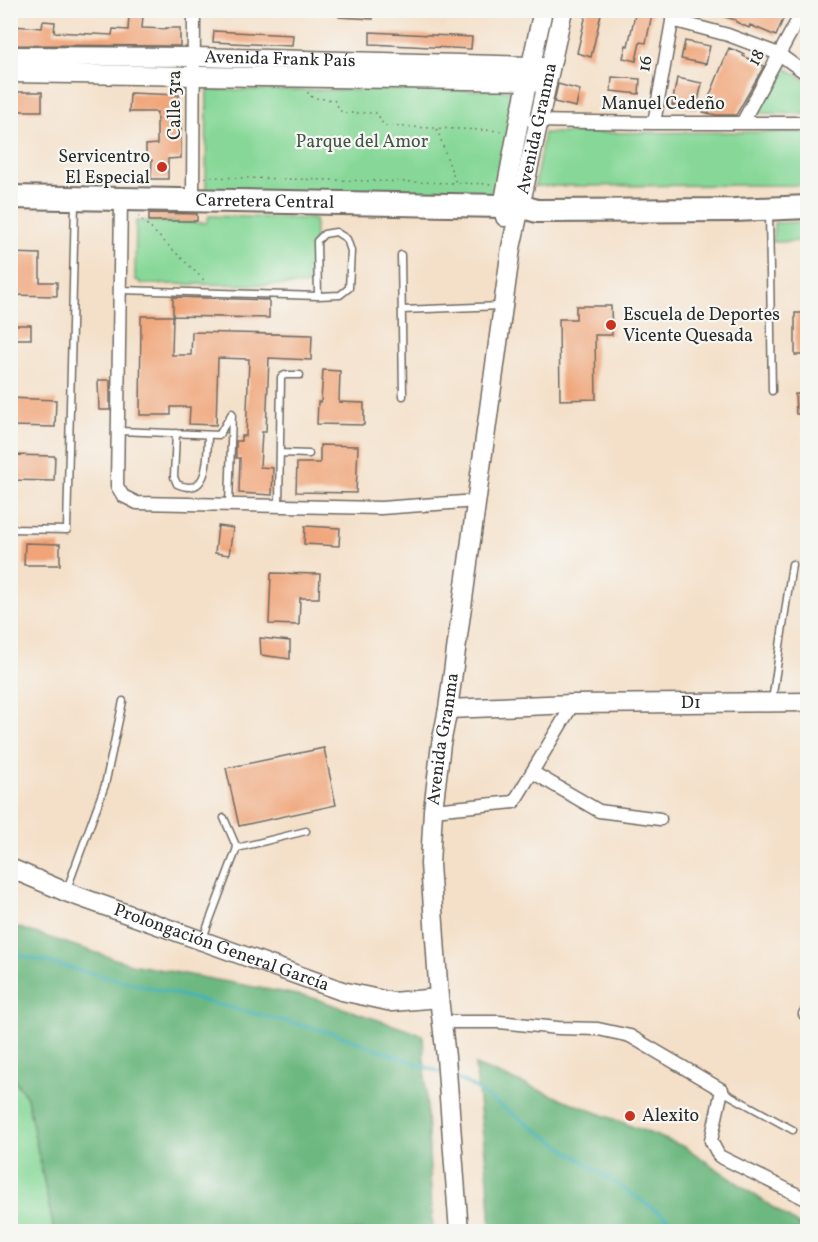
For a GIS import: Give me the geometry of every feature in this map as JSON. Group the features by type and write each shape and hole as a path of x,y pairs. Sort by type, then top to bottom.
{"highway":[{"name":"Carretera Central","path":"10,197 193,200 540,199 807,195"},
{"name":"Carretera Central","path":"510,199 537,211 807,207"}],"main road":[{"name":"Avenida Granma","path":"459,1232 430,864 433,810 511,248 510,199 518,126 543,10"},
{"name":"Avenida Granma","path":"510,199 539,121 563,10"},
{"name":"Avenida Frank País","path":"10,56 194,57 549,76"},
{"name":"Avenida Frank País","path":"10,73 194,77 529,74"},
{"name":"D1","path":"447,709 573,704 807,702"},
{"name":"Prolongación General García","path":"10,868 66,892 342,991 392,1002 439,998"}],"street":[{"name":"Calle 3ra","path":"193,200 194,10"},
{"name":"18","path":"742,123 803,10"},
{"path":"673,15 779,54 807,75"},
{"name":"16","path":"654,123 673,15"},
{"name":"Manuel Cedeño","path":"518,126 539,121 807,123"},
{"path":"121,200 117,486 123,496 137,502 381,508 477,501"},
{"path":"433,810 514,802 573,704"},
{"path":"532,772 599,811 660,819"},
{"path":"443,1022 499,1022 598,1029 630,1036 722,1090 711,1141 719,1156 807,1200"}],"lane":[{"path":"10,529 67,530 75,198"},
{"path":"769,208 772,391"},
{"path":"121,290 318,296 340,295 349,288 351,251 347,239 336,232 324,234 317,241 318,296"},
{"path":"401,255 403,396"},
{"path":"402,310 503,306"},
{"path":"279,506 281,377 300,375"},
{"path":"119,431 219,435 232,412 229,505"},
{"path":"176,434 174,477 177,484 185,487 192,487 201,482 205,475 208,435"},
{"path":"280,453 309,454"},
{"path":"772,702 792,564"},
{"path":"66,892 105,785 123,701"},
{"path":"202,941 237,848 224,819"},
{"path":"237,848 306,831"},
{"path":"722,1090 792,1130"}],"path":[{"path":"307,77 308,95 314,98 334,100 342,113 378,113 384,126 437,128 518,126"},
{"path":"437,128 456,183"},
{"path":"193,177 456,183 510,199"},
{"path":"121,200 217,292"}],"green space":[{"path":"781,65 807,81 807,114 755,113"},
{"name":"Parque del Amor","path":"207,90 519,90 493,195 206,193"},
{"path":"807,132 807,185 535,186 544,133"},
{"path":"209,216 315,219 314,285 143,284 135,279 136,221 206,223"},
{"path":"807,222 807,241 773,242 774,223"},
{"path":"10,925 131,964 313,998 423,1035 433,1231 54,1231 27,1098 11,1074"},
{"path":"475,1065 685,1147 807,1231 491,1231 488,1180"},
{"path":"10,1075 27,1098 54,1231 11,1231"}],"building":[{"path":"339,10 373,10 373,19 339,17"},
{"path":"587,10 602,10 591,57 577,53"},
{"path":"636,10 653,10 646,43 640,42 636,61 623,58"},
{"path":"711,10 787,10 776,36 711,13"},
{"path":"129,15 143,15 142,28 180,28 180,46 11,45 12,26 42,28 43,21 55,22 54,32 112,35 113,29 128,30"},
{"path":"214,31 293,35 292,46 213,42"},
{"path":"370,32 472,37 471,49 370,44"},
{"path":"685,41 710,46 706,64 681,59"},
{"path":"729,48 764,66 736,115 716,115 703,112"},
{"path":"612,77 640,79 639,94 611,91"},
{"path":"677,78 702,83 696,110 672,105"},
{"path":"558,84 580,90 576,107 554,102"},
{"path":"10,92 42,92 42,111 10,111"},
{"path":"130,93 179,95 181,158 168,159 168,179 151,179 152,160 146,160 146,145 157,144 157,112 129,112"},
{"path":"149,213 197,214 197,221 149,221"},
{"path":"10,253 40,254 40,282 57,282 57,296 10,295"},
{"path":"173,297 269,300 269,318 173,316"},
{"path":"576,306 611,306 612,335 595,335 596,399 560,400 559,319 576,319"},
{"path":"795,313 807,313 807,355 795,355"},
{"path":"141,316 173,316 172,355 191,355 192,332 312,335 311,360 269,358 266,432 262,432 260,467 273,468 272,495 239,493 240,458 236,458 236,441 241,441 241,436 246,436 249,359 218,358 216,425 189,424 190,407 171,407 171,415 140,415"},
{"path":"10,325 31,325 31,339 10,339"},
{"path":"323,370 340,371 339,402 364,403 364,425 317,424"},
{"path":"98,380 110,380 110,410 99,410"},
{"path":"795,394 807,394 807,414 796,414"},
{"path":"10,398 56,400 55,427 10,426"},
{"path":"320,445 358,446 356,493 296,492 297,463 320,463"},
{"path":"10,455 55,456 54,481 10,480"},
{"path":"218,526 233,528 229,555 215,553"},
{"path":"305,526 340,528 339,546 304,544"},
{"path":"25,543 60,544 60,565 24,565"},
{"path":"271,573 320,574 319,598 300,598 299,625 269,624"},
{"path":"260,638 290,641 290,659 261,655"},
{"path":"324,748 336,805 239,826 226,768"}],"waterway":[{"path":"10,953 333,1033 440,1072"},
{"path":"454,1078 467,1083 688,1232"}],"place":[{"name":"Servicentro El Especial","path":"162,167"},
{"name":"Escuela de Deportes Vicente Quesada","path":"611,325"},
{"name":"Alexito","path":"630,1116"}]}
